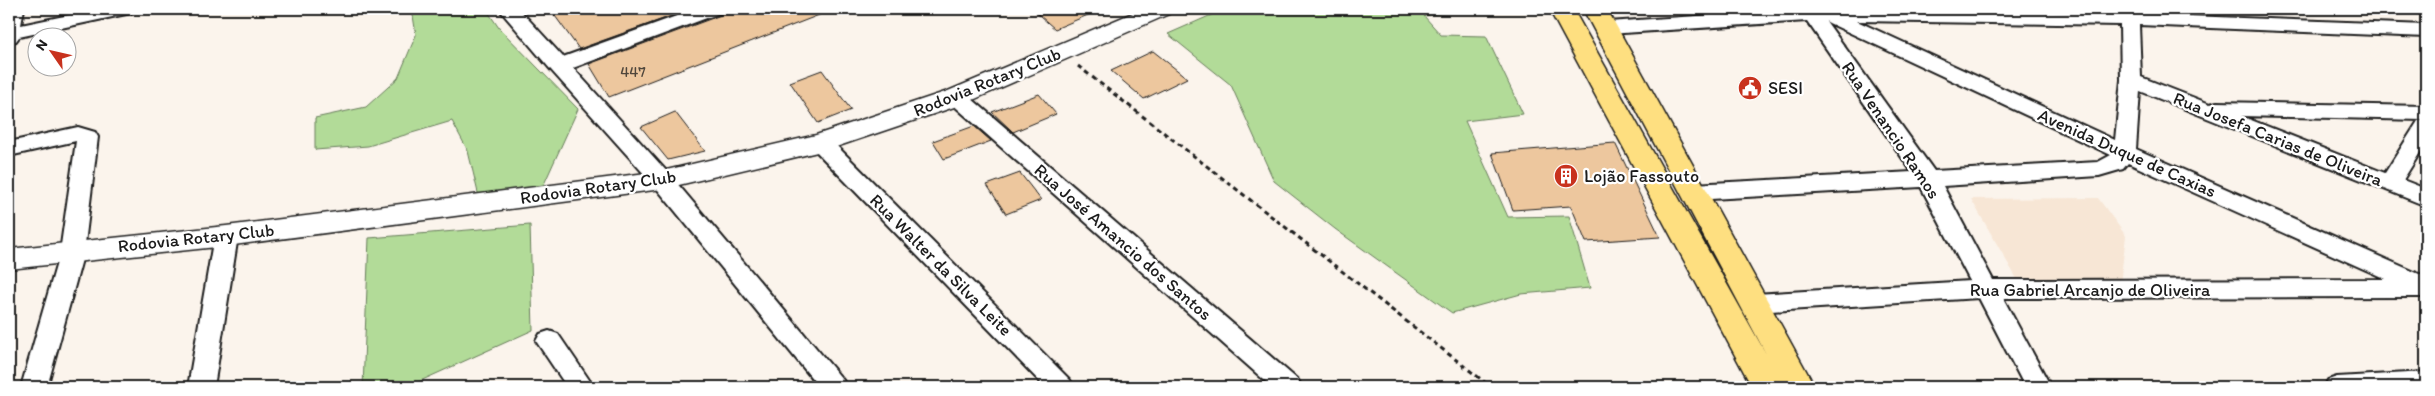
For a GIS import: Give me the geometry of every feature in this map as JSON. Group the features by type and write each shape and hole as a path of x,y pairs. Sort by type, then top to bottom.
{"main road":[{"name":"Rodovia Rotary Club","path":"9,259 226,236 662,180 821,143 957,97 1161,9"},
{"path":"1561,9 1768,387"},
{"path":"1602,19 1628,64 1693,192 1799,387"},
{"path":"1596,70 1628,64"}],"street":[{"path":"15,9 9,35 124,9"},
{"path":"509,9 662,180 834,387"},
{"path":"558,66 713,9"},
{"path":"1602,19 1817,13 2128,14 2426,32"},
{"name":"Avenida Duque de Caxias","path":"1817,13 2426,288"},
{"name":"Rua Venancio Ramos","path":"1817,13 1928,179 2038,387"},
{"path":"1693,192 2098,169 2115,164 2125,153 2131,80 2128,14"},
{"name":"Rua Josefa Carias de Oliveira","path":"2131,80 2426,198"},
{"name":"Rua José Amancio dos Santos","path":"957,97 1289,387"},
{"path":"2202,108 2426,113"},
{"path":"2390,184 2426,126"},
{"path":"9,150 78,134 87,138 72,252 34,387"},
{"name":"Rua Walter da Silva Leite","path":"821,143 1061,387"},
{"path":"201,387 226,236"},
{"name":"Rua Gabriel Arcanjo de Oliveira","path":"1755,303 1985,289 2426,288"},
{"path":"550,341 581,387"},
{"path":"2337,387 2426,382"}],"path":[{"path":"1061,53 1492,387"}],"shaded area":[{"path":"2098,198 2126,236 2120,284 2021,286 1971,199"}],"green space":[{"path":"412,9 486,9 499,28 578,109 540,193 479,197 468,151 452,121 368,146 315,150 315,118 366,107 398,78 416,35"},
{"path":"1225,9 1469,9 1424,16 1441,35 1486,36 1523,114 1465,121 1508,217 1569,216 1590,288 1521,294 1452,313 1335,229 1274,181 1231,85 1168,34"},
{"path":"530,225 533,330 407,387 363,387 369,238"}],"building":[{"path":"550,9 691,9 579,49"},
{"path":"724,9 832,10 609,97 589,64 721,15"},
{"path":"1032,9 1102,9 1055,29"},
{"path":"1153,51 1187,78 1144,99 1111,71"},
{"path":"822,70 851,110 818,123 790,82"},
{"path":"1039,94 1056,114 1013,132 992,112"},
{"path":"675,112 705,151 668,160 641,127"},
{"path":"974,126 991,141 944,159 933,141"},
{"name":"Lojão Fassouto","path":"1615,143 1660,237 1586,242 1571,206 1513,210 1492,153"},
{"path":"1020,173 1041,200 1006,214 987,185"}],"place":[{"name":"SESI","path":"1750,88"},
{"name":"Lojão Fassouto","path":"1566,176"}]}
